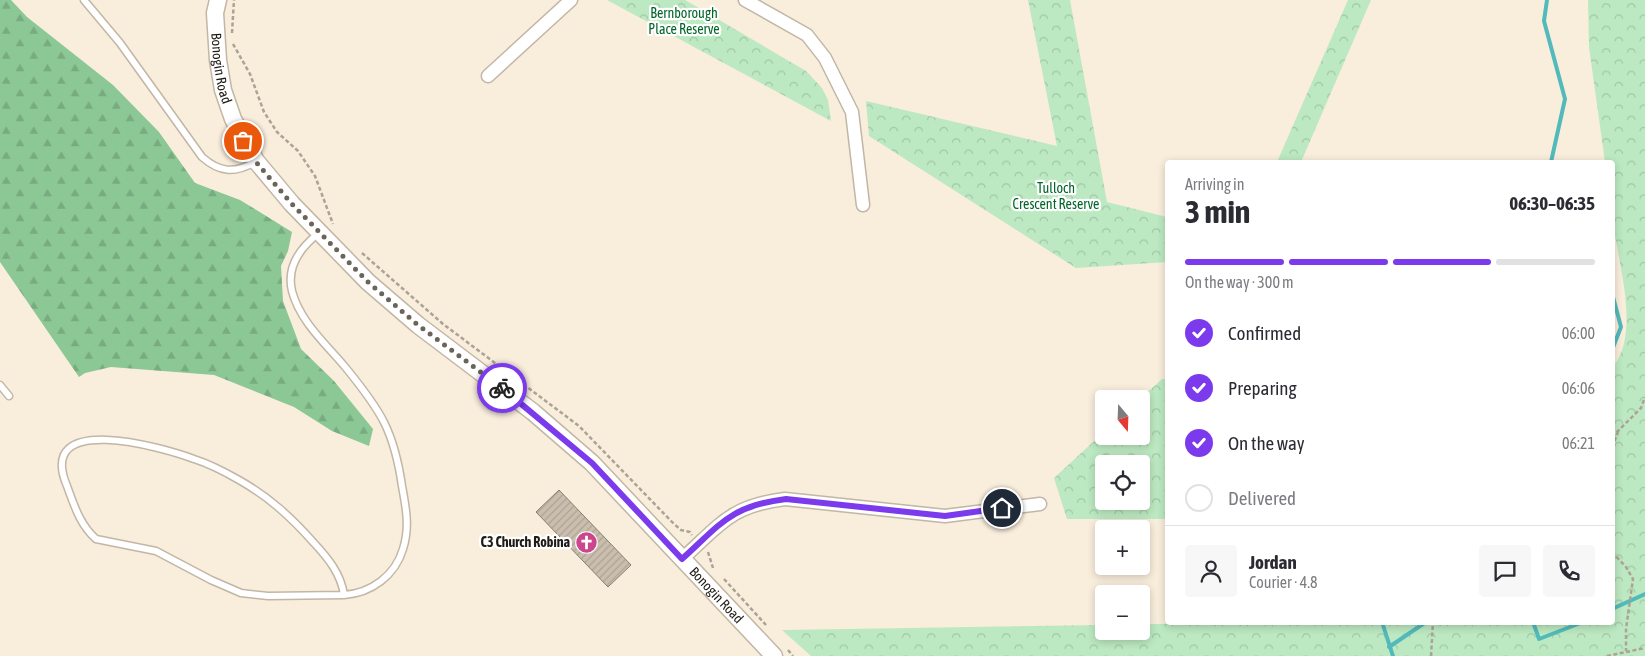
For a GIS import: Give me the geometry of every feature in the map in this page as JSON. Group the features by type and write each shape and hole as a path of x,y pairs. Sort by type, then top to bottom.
{"street":[{"name":"Bonogin Road","path":"218,0 216,13 218,60 223,90 233,119 256,162 319,233 368,282 418,325 533,412 592,463 682,559 780,653"},
{"path":"488,76 572,0"},
{"path":"745,0 807,35 825,58 852,112 863,205"},
{"path":"682,559 734,512 761,502 786,499 945,516 1040,504"}],"lane":[{"path":"84,0 120,43 173,114 194,147 206,160 219,169 233,171 256,162"},
{"path":"319,233 305,244 295,258 292,274 292,291 310,327 347,368 386,424 398,456 408,522 407,537 394,569 382,581 370,589 356,594 344,595 268,596 242,592 210,580 156,551 96,539 79,516 61,472 62,456 68,448 86,441 128,442 163,449 196,459 221,470 263,494 282,508 321,551 340,577 344,595"},
{"path":"0,384 9,396"}],"path":[{"path":"234,0 233,47 250,74 258,102 264,112 278,132 298,151 315,176 322,191 329,216 338,230"},
{"path":"356,247 443,324 579,426 674,524 681,530 690,532 692,535"},
{"path":"1615,434 1641,408 1645,397"},
{"path":"1615,439 1618,430"},
{"path":"706,549 716,571"},
{"path":"1615,555 1626,566 1633,580 1626,629 1626,651"},
{"path":"722,578 769,628"},
{"path":"1431,656 1433,625"},
{"path":"1607,656 1645,648"},
{"path":"780,653 793,656"}],"green space":[{"path":"0,0 11,0 27,17 113,85 159,132 195,183 240,200 292,232 288,251 281,266 283,301 301,349 334,381 373,429 369,446 332,431 294,407 214,375 111,367 85,373 79,377 0,262"},
{"name":"Bernborough Place Reserve","path":"607,0 685,0 806,71 822,88 828,100 831,121"},
{"name":"Tulloch Crescent Reserve","path":"1028,0 1070,0 1107,202 1165,216 1165,262 1076,268 869,136 866,101 1057,146"},
{"path":"1348,0 1371,0 1302,160 1278,160"},
{"path":"1588,0 1645,0 1645,656 811,656 782,630 1095,625 1095,640 1150,640 1150,624 1615,625 1615,363 1621,353 1627,317 1615,237 1615,160 1605,160 1589,47"},
{"path":"1162,379 1165,379 1165,519 1067,519 1054,478 1095,440 1095,445 1150,445 1150,390"}],"building":[{"path":"559,490 631,565 608,587 536,512"}],"waterway":[{"path":"1547,0 1544,21 1565,99 1551,160"},
{"path":"1615,304 1621,327 1615,342"},
{"path":"1615,608 1645,594"},
{"path":"1383,625 1393,656"},
{"path":"1389,647 1422,625"},
{"path":"1534,625 1539,639 1575,625"}],"way so far":[{"path":"243,141 256,162 292,204 368,282 418,325 502,388"}],"place":[{"name":"C3 Church Robina","path":"586,542"}],"route":[{"path":"502,388 592,463 682,559 716,526 734,512 761,502 786,499 945,516 1002,508"}]}
